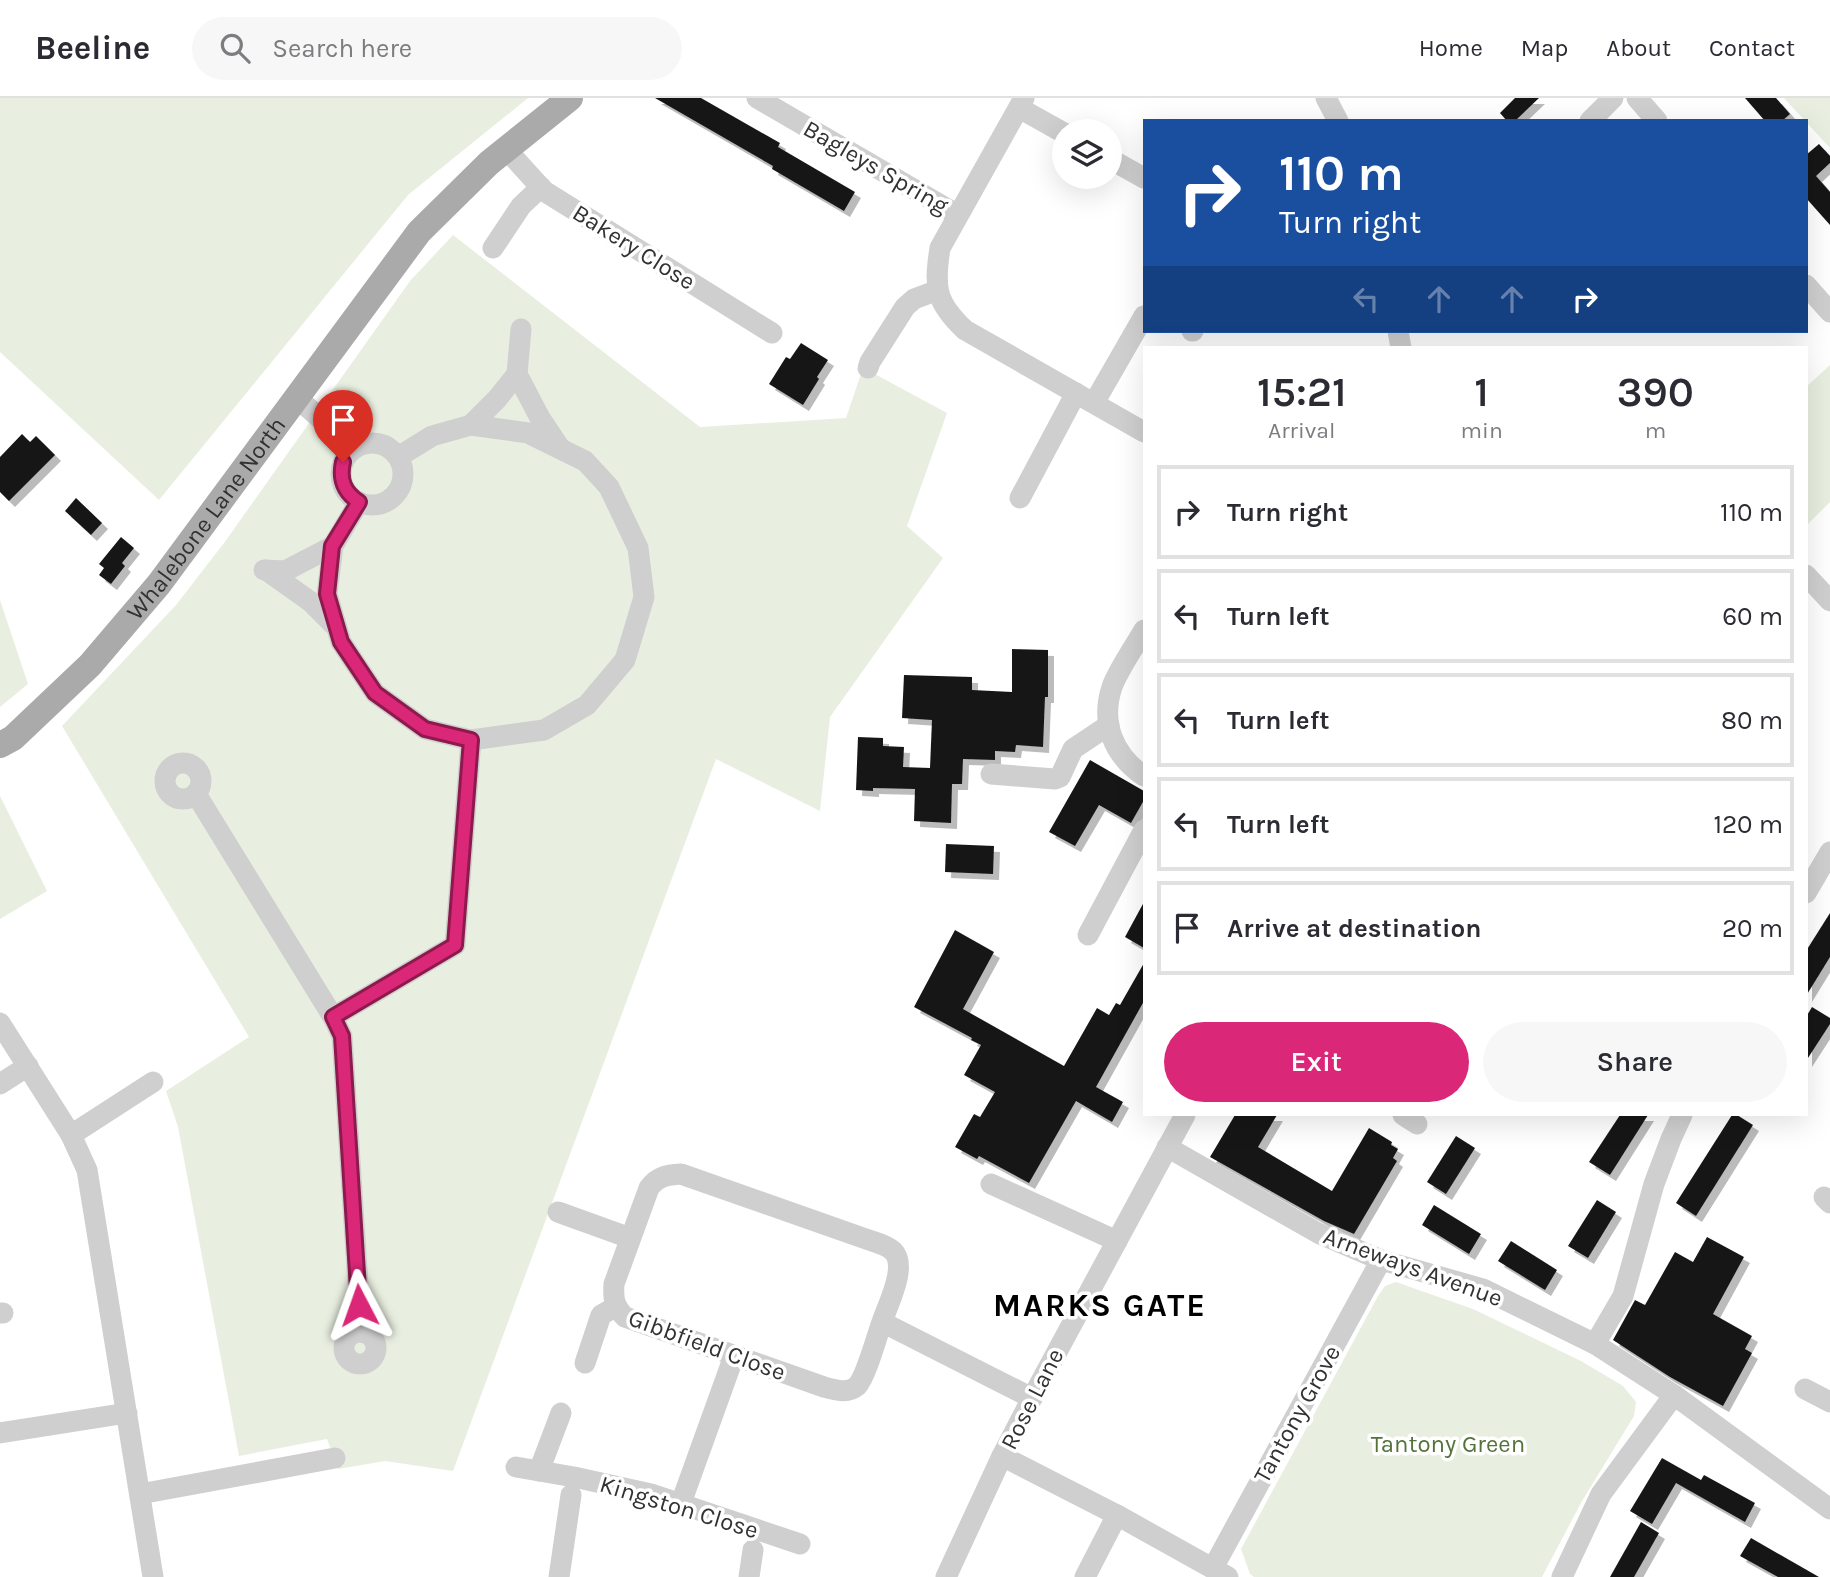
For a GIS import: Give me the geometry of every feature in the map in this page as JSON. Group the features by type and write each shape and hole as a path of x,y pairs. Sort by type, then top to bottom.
{"main road":[{"name":"Whalebone Lane North","path":"0,746 13,738 90,665 159,584 419,232 489,163 570,98"}],"street":[{"name":"Bagleys Spring","path":"757,98 958,215"},
{"path":"1326,98 1337,119"},
{"path":"1592,119 1613,98"},
{"path":"1637,98 1655,119"},
{"path":"1052,125 1021,103 940,248 937,290 951,316 965,330 1143,431"},
{"name":"Bakery Close","path":"506,149 541,187 772,333"},
{"path":"1122,166 1143,177"},
{"path":"494,248 522,206 541,187"},
{"path":"1808,287 1830,312"},
{"path":"868,369 905,307 914,299 937,290"},
{"path":"1020,498 1085,398 1143,318"},
{"path":"521,329 517,374 560,449"},
{"path":"471,425 517,374"},
{"path":"297,398 354,448"},
{"path":"359,502 332,546 327,594 341,642 375,693 425,729 471,740 544,730 587,705 625,660 643,597 638,548 609,487 585,461 528,433 471,425 432,436 398,457"},
{"path":"369,443 379,444 389,448 398,457 402,467 402,479 399,489 390,499 373,505 359,502 350,496 342,480 343,462 354,448 369,443"},
{"path":"332,546 285,571 261,570 312,602 337,628"},
{"path":"1808,577 1830,601"},
{"path":"1143,632 1112,687 1108,710 1109,732 1120,756 1143,775"},
{"path":"990,774 1055,779 1060,777 1073,749 1109,725"},
{"path":"333,1017 455,945 471,740"},
{"path":"196,794 333,1017 342,1036 361,1332"},
{"path":"1088,935 1143,832"},
{"path":"1808,890 1830,852"},
{"path":"0,1023 71,1135 87,1170 153,1577"},
{"path":"0,1084 29,1066"},
{"path":"71,1135 153,1082"},
{"name":"Rose Lane","path":"946,1577 1002,1456 1184,1116"},
{"path":"1595,1344 1623,1296 1654,1184 1682,1116"},
{"name":"Arneways Avenue","path":"1167,1147 1318,1234 1381,1260 1483,1289 1595,1344 1674,1395 1830,1509"},
{"name":"Gibbfield Close","path":"681,1174 866,1239 894,1252 898,1262 899,1272 863,1377 857,1386 840,1391 636,1322 625,1317 615,1307 614,1283 649,1188 655,1180 666,1175 681,1174"},
{"path":"991,1184 1117,1241"},
{"path":"558,1212 630,1238"},
{"name":"Tantony Grove","path":"1220,1573 1381,1260"},
{"path":"585,1363 601,1315 615,1307"},
{"path":"882,1322 1032,1398"},
{"path":"681,1503 734,1356"},
{"path":"1805,1389 1830,1402"},
{"path":"1562,1577 1601,1494 1674,1395"},
{"path":"0,1433 127,1413"},
{"path":"539,1471 561,1413"},
{"path":"1002,1456 1117,1515 1220,1573"},
{"path":"140,1494 335,1458"},
{"name":"Kingston Close","path":"516,1466 626,1488 681,1503 800,1544"},
{"path":"559,1577 571,1495"},
{"path":"1085,1577 1117,1515"},
{"path":"749,1577 753,1550"}],"green space":[{"path":"0,98 528,98 408,195 159,500 0,352"},
{"path":"1784,98 1830,98 1830,148 1808,124 1808,119 1803,119"},
{"path":"453,235 700,427 846,418 862,371 873,373 947,413 907,526 943,558 830,717 820,811 716,759 453,1471 385,1461 338,1469 327,1439 239,1456 178,1127 166,1091 249,1037 62,726 176,605 224,543 410,281"},
{"path":"1830,365 1830,502 1808,524 1808,385"},
{"path":"0,600 28,684 0,707"},
{"path":"0,796 47,891 0,919"},
{"name":"Tantony Green","path":"1396,1282 1473,1309 1581,1361 1623,1386 1636,1402 1634,1416 1582,1501 1542,1577 1254,1577 1250,1574 1241,1549 1378,1296 1385,1286"}],"building":[{"path":"655,98 701,98 780,143 778,147 855,192 844,211 772,169 773,166"},
{"path":"1515,98 1539,98 1517,119 1505,119 1500,113"},
{"path":"1745,98 1776,98 1790,114 1784,119 1763,119"},
{"path":"1819,144 1830,156 1830,163 1816,176 1830,192 1830,225 1808,200 1808,153"},
{"path":"801,343 828,360 803,405 769,384 786,357 790,359"},
{"path":"22,434 30,442 36,436 55,455 9,501 0,492 0,457"},
{"path":"76,498 102,523 91,535 65,511"},
{"path":"121,537 134,548 122,563 125,566 111,584 99,575 104,568 99,564"},
{"path":"1012,649 1048,650 1048,697 1045,697 1043,747 1016,745 1015,752 995,751 995,760 963,759 962,784 952,784 951,823 914,821 915,789 856,790 858,737 883,738 883,746 904,747 903,767 930,768 932,720 902,718 904,675 972,677 972,690 1012,692"},
{"path":"1090,760 1143,790 1143,802 1131,823 1099,805 1075,846 1049,832"},
{"path":"946,844 994,846 993,874 945,872"},
{"path":"1143,904 1143,947 1125,937"},
{"path":"1830,913 1830,957 1808,993 1808,948"},
{"path":"955,930 994,952 963,1009 1064,1066 1097,1008 1109,1015 1116,1003 1120,1005 1143,965 1143,1003 1096,1087 1123,1102 1112,1122 1076,1101 1029,1183 979,1156 977,1159 955,1147 974,1114 980,1117 995,1092 964,1075 981,1045 914,1007"},
{"path":"1812,1007 1830,1018 1830,1024 1808,1058 1808,1014"},
{"path":"1234,1116 1276,1116 1258,1147 1332,1191 1369,1128 1392,1142 1391,1145 1398,1149 1393,1158 1397,1161 1354,1234 1324,1221 1210,1157"},
{"path":"1619,1116 1647,1116 1610,1175 1589,1162"},
{"path":"1731,1116 1739,1116 1753,1125 1696,1216 1676,1203"},
{"path":"1456,1136 1475,1148 1446,1194 1427,1182"},
{"path":"1597,1200 1616,1212 1588,1258 1568,1246"},
{"path":"1434,1205 1481,1234 1469,1254 1422,1225"},
{"path":"1707,1237 1744,1257 1713,1314 1752,1336 1745,1349 1752,1353 1723,1406 1670,1377 1613,1340 1635,1300 1645,1305 1675,1252 1693,1262"},
{"path":"1511,1241 1557,1270 1545,1290 1498,1261"},
{"path":"1662,1458 1701,1480 1704,1475 1755,1503 1745,1522 1676,1483 1652,1524 1630,1511"},
{"path":"1641,1522 1659,1533 1634,1577 1610,1577"},
{"path":"1751,1538 1819,1577 1778,1577 1740,1556"}],"district":[{"name":"MARKS GATE","path":"1100,1305"}],"route":[{"path":"343,462 341,469 344,487 350,496 359,502 332,546 327,594 341,642 375,693 425,729 471,740 455,945 333,1017 342,1036 359,1305"}]}
